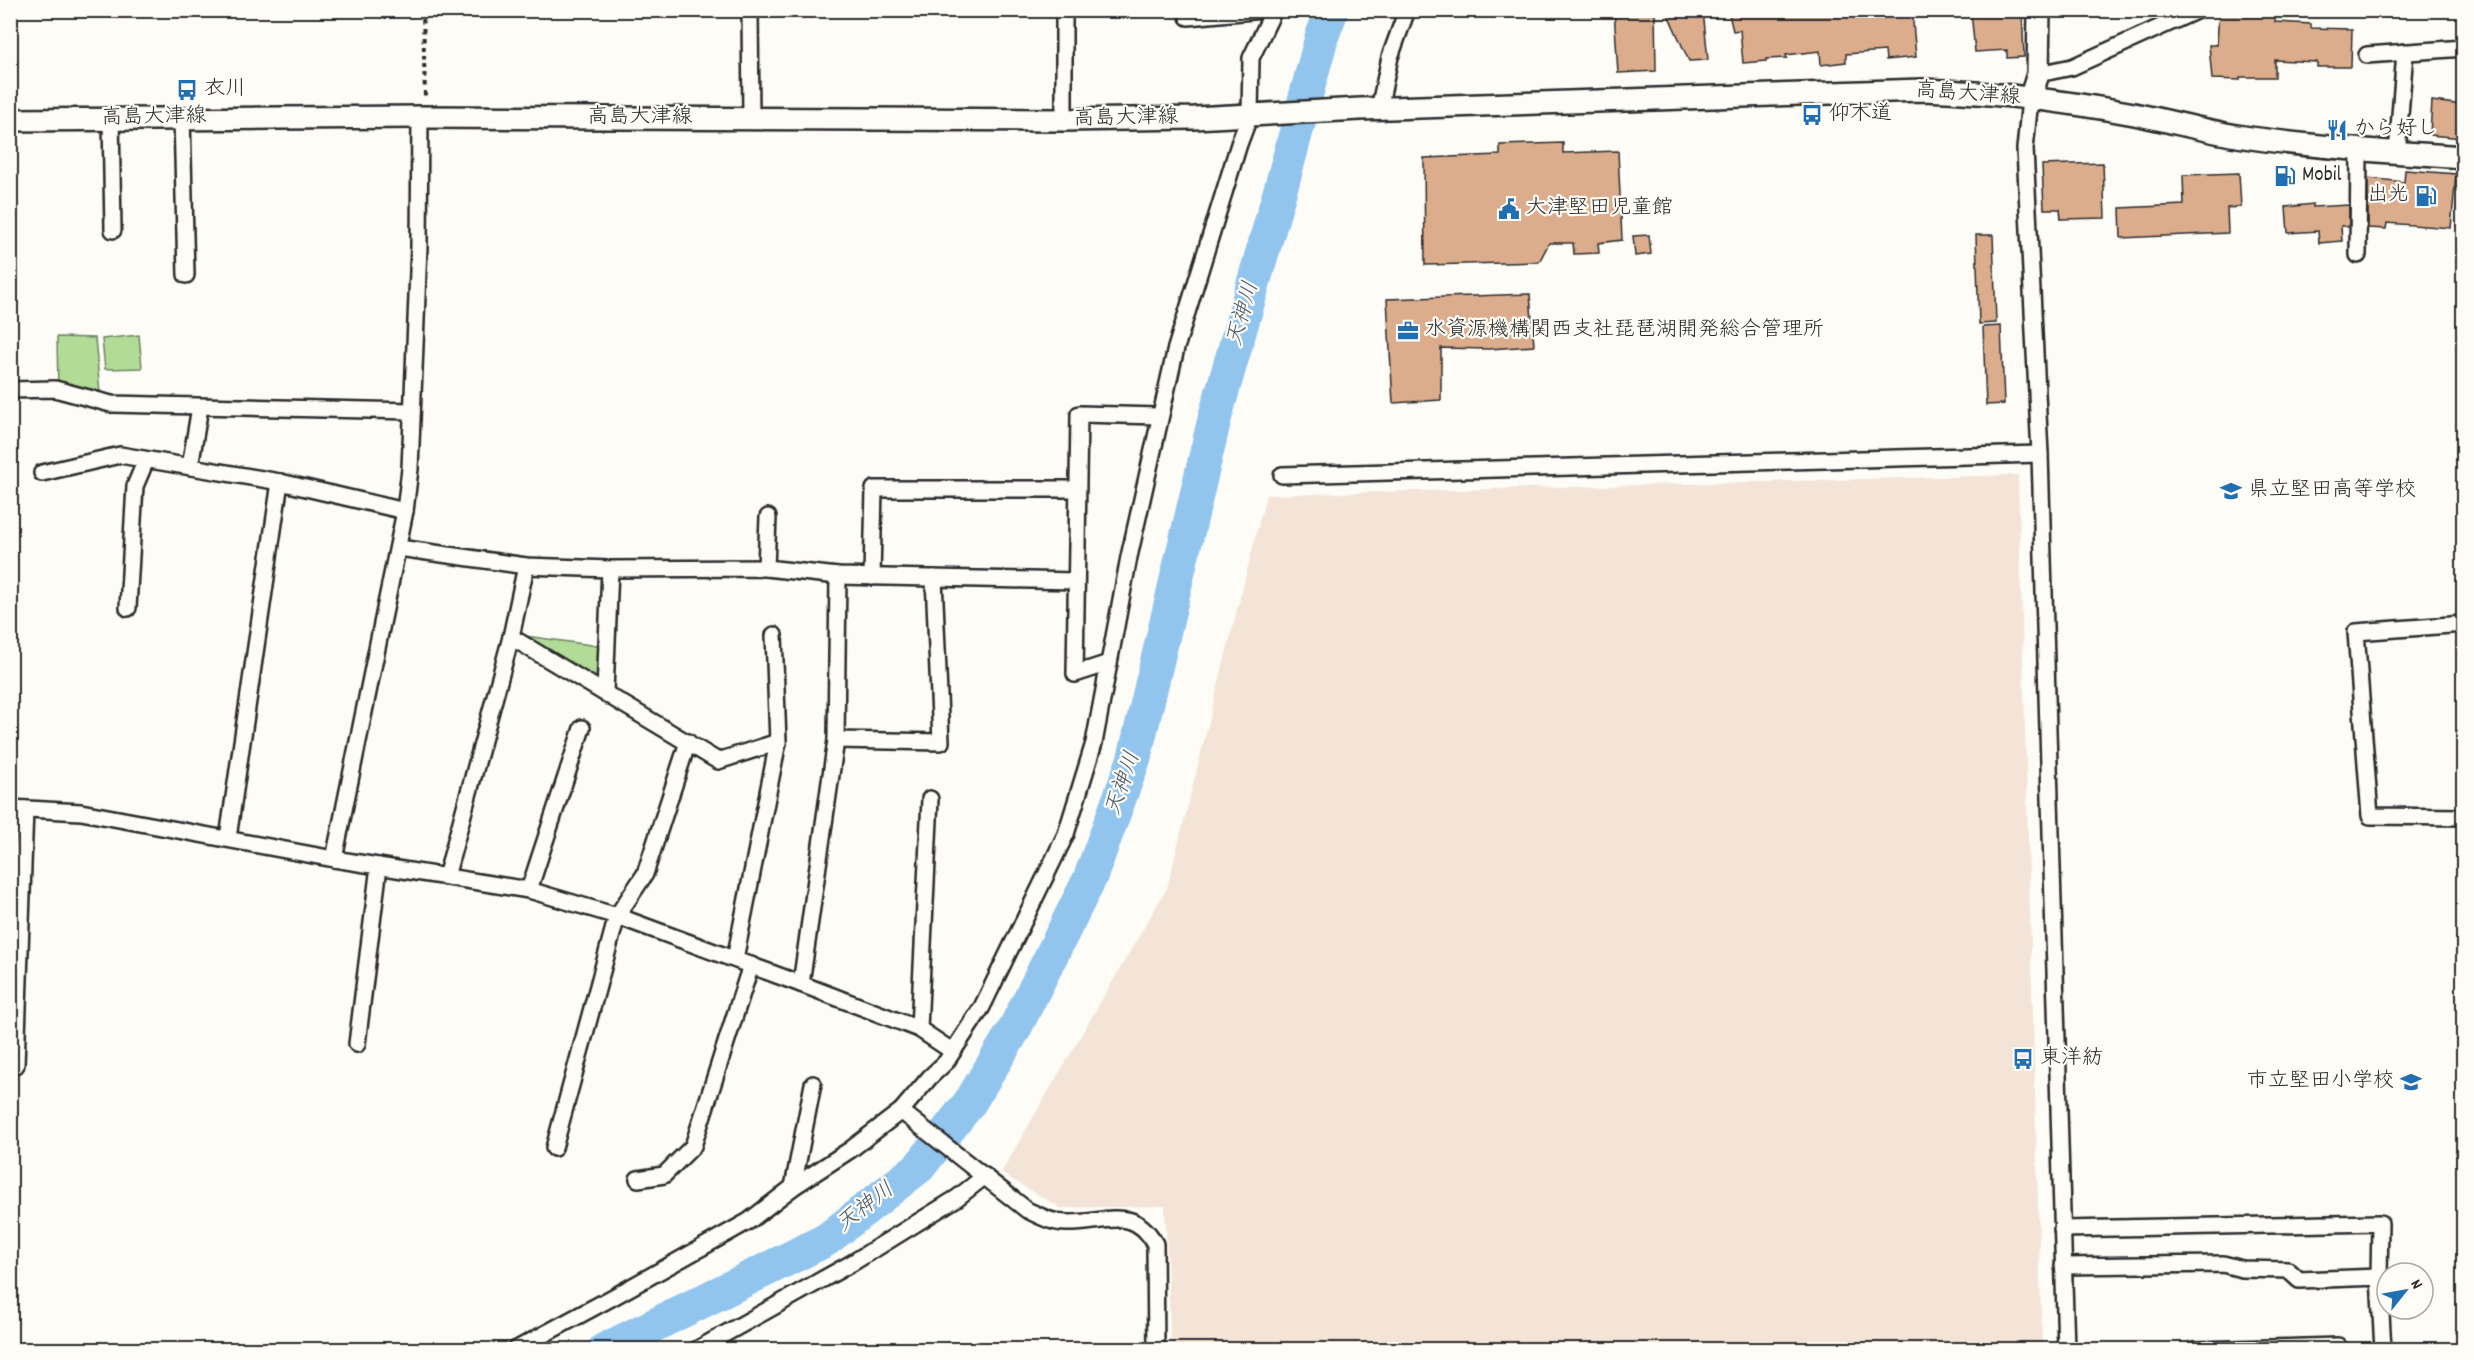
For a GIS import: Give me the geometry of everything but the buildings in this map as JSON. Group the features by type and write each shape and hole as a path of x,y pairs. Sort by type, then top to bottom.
{"main road":[{"path":"2030,99 2038,74 2039,10"},
{"name":"高島大津線","path":"1370,109 1922,90 1971,92 2133,114 2234,135 2310,146 2463,157"},
{"path":"1260,115 1370,109"},
{"name":"高島大津線","path":"10,120 423,117 1064,120 1260,115"}],"street":[{"path":"750,10 751,119"},
{"path":"1064,10 1064,120"},
{"path":"1188,17 1263,10"},
{"path":"515,1350 748,1221 793,1187 906,1115 982,1007 1066,834 1094,743 1160,416 1176,348 1239,144 1260,115 1251,58 1274,10"},
{"path":"1370,109 1407,10"},
{"path":"2038,74 2072,67 2198,10"},
{"path":"2367,55 2463,48"},
{"path":"2397,153 2405,52"},
{"path":"2030,99 2025,149 2040,454 2066,1350"},
{"path":"182,117 186,275"},
{"path":"334,859 405,511 410,469 423,117"},
{"path":"111,118 113,230"},
{"path":"2358,255 2359,150"},
{"path":"10,390 55,389 111,404 412,411"},
{"path":"190,467 200,407"},
{"path":"1109,663 1075,674 1079,414 1160,416"},
{"path":"1282,475 2040,454"},
{"path":"42,473 120,455 280,482 405,511"},
{"path":"128,608 135,486 147,460"},
{"path":"228,838 280,482"},
{"path":"872,577 874,489 1077,489"},
{"path":"766,568 768,517"},
{"path":"399,548 526,566 610,569 766,568 838,576 1076,581"},
{"path":"446,877 511,637 526,566"},
{"path":"604,692 610,569"},
{"path":"801,984 836,740 838,576"},
{"path":"836,740 941,742 934,578"},
{"path":"2463,624 2356,632 2370,816 2463,817"},
{"path":"735,959 778,742 774,635"},
{"path":"511,637 718,761 778,742"},
{"path":"529,890 582,728"},
{"path":"554,1148 617,916 645,874 688,742"},
{"path":"920,1029 930,799"},
{"path":"10,1065 16,1065 18,808 81,812 334,859 529,890 617,916 920,1029 952,1052"},
{"path":"357,1044 379,866"},
{"path":"638,1179 664,1175 693,1146 751,965"},
{"path":"793,1187 813,1084"},
{"path":"906,1115 1027,1210 1048,1220 1065,1223 1125,1219 1136,1221 1147,1230 1155,1244 1156,1350"},
{"path":"696,1350 852,1263 957,1198 984,1176"},
{"path":"2062,1229 2380,1223 2379,1261"},
{"path":"2063,1266 2223,1264 2242,1269 2288,1270 2299,1280 2375,1277"},
{"path":"2381,1321 2383,1350"},
{"path":"2194,1350 2338,1346"}],"path":[{"path":"423,10 423,117"}],"shaded area":[{"path":"2018,475 2042,1349 1171,1349 1165,1206 1061,1208 1001,1173 1167,888 1266,495"}],"green space":[{"path":"139,335 142,368 105,369 102,339"},
{"path":"57,337 95,338 100,393 58,390"},
{"path":"518,635 598,646 598,681"}],"waterway":[{"name":"天神川","path":"604,1350 826,1240 919,1167 970,1102 1014,1030 1090,878 1134,759 1215,417 1322,36 1332,10"}],"place":[{"name":"衣川","path":"187,90"},
{"name":"仰木道","path":"1812,115"},
{"name":"から好し","path":"2337,130"},
{"name":"Mobil","path":"2285,176"},
{"name":"出光","path":"2426,196"},
{"name":"大津堅田児童館","path":"1509,209"},
{"name":"水資源機構関西支社琵琶湖開発総合管理所","path":"1408,331"},
{"name":"県立堅田高等学校","path":"2231,491"},
{"name":"東洋紡","path":"2023,1059"},
{"name":"市立堅田小学校","path":"2411,1082"}]}
